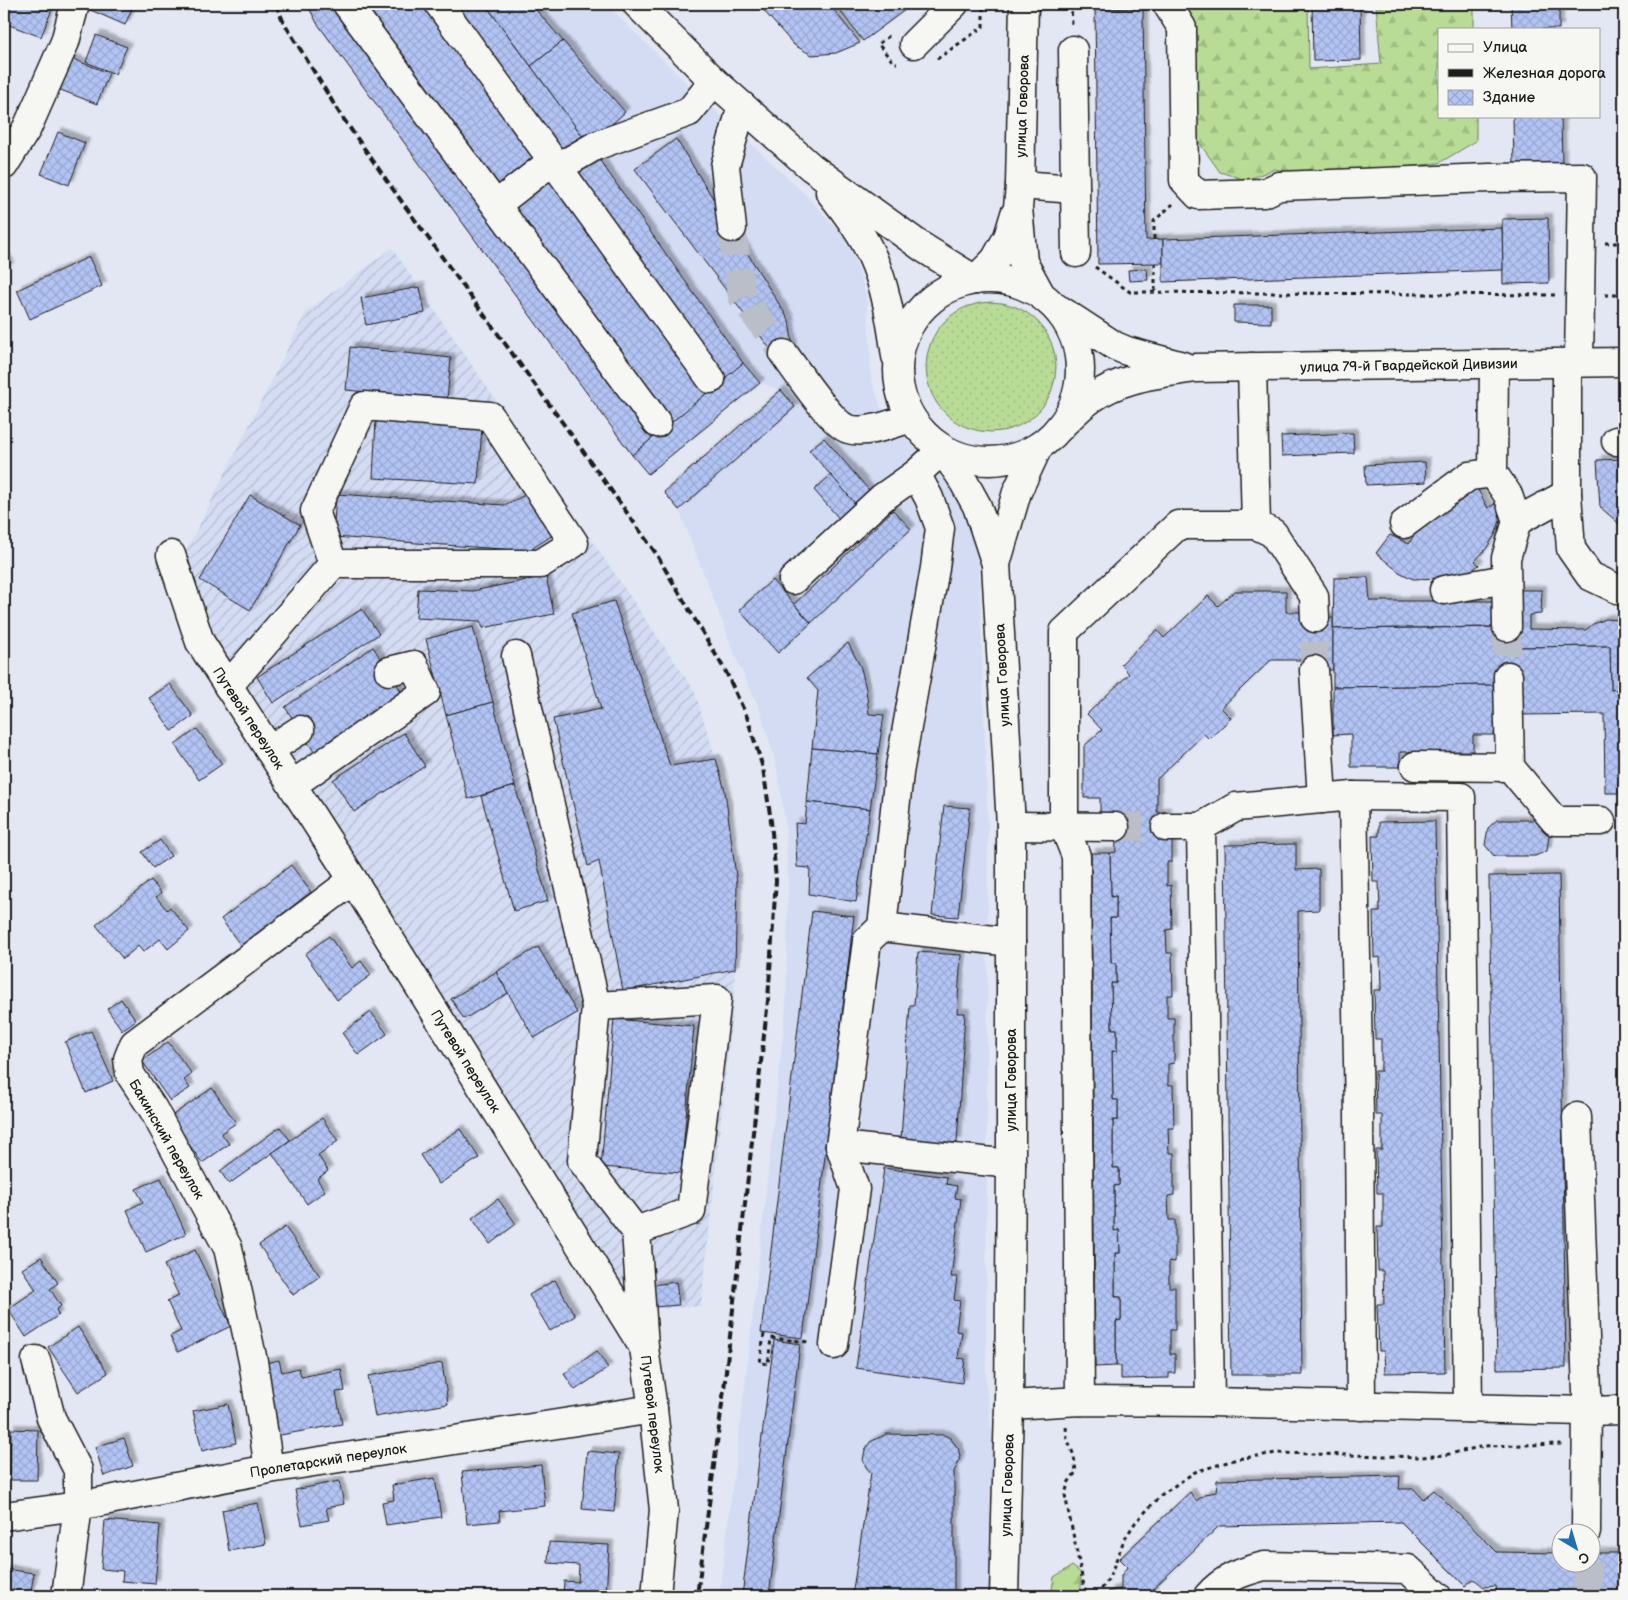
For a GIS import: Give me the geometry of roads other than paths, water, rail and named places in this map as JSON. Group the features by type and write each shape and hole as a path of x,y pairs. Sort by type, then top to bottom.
{"street":[{"path":"4,165 27,128 65,42 75,4"},
{"path":"346,4 657,422"},
{"path":"439,4 711,379"},
{"path":"637,4 714,81 810,167 922,247 975,280"},
{"path":"914,44 954,4"},
{"name":"улица Говорова","path":"1019,196 1024,4"},
{"path":"1167,4 1182,28 1184,180 1198,195 1264,194 1279,186 1480,178 1582,177 1580,295 1573,362 1566,494 1571,549 1590,576 1624,592"},
{"path":"1073,50 1076,253"},
{"path":"496,205 542,169 571,160 594,146 688,112 714,81"},
{"path":"732,228 725,166 742,106"},
{"path":"784,354 834,420 848,430 871,430 911,418 899,388 884,287 871,254 854,223 810,167"},
{"path":"1019,196 1075,189"},
{"path":"897,367 899,352 906,332 920,310 937,294 955,285 975,280 995,260 1008,237 1019,196"},
{"path":"793,580 882,498 916,474 942,450 970,459 988,461 1012,458 1037,449 1058,428 1068,414 1077,391 1080,370 1078,352 1070,330 1048,301 1023,262 1019,196"},
{"name":"улица 79-й Гвардейской Дивизии","path":"975,280 997,279 1021,284 1115,346 1127,351 1195,368"},
{"name":"улица 79-й Гвардейской Дивизии","path":"1058,428 1090,400 1118,384 1133,378 1195,368 1624,362"},
{"path":"1494,364 1493,473 1508,495 1517,521 1506,558 1507,627"},
{"path":"1252,367 1256,526"},
{"path":"228,686 333,564 540,564 574,543 490,416 364,406 315,511 333,564"},
{"name":"улица Говорова","path":"911,418 942,450 960,475 977,506 996,564 1011,826 1012,1164 1004,1596"},
{"name":"улица Говорова","path":"996,564 1017,492 1037,449"},
{"path":"1404,524 1469,476 1493,473"},
{"path":"834,1345 854,1189 840,1146 867,941 882,927 899,773 935,568 940,528 929,498 916,474"},
{"path":"1517,521 1566,494"},
{"path":"1072,1401 1076,856 1064,826 1064,632 1178,525 1256,526 1273,533 1314,596 1315,618"},
{"name":"Путевой переулок","path":"171,554 200,642 354,880 644,1348 664,1510 656,1596"},
{"path":"1444,590 1506,579"},
{"path":"516,656 596,1006 582,1161 636,1231 644,1348"},
{"path":"292,785 426,692 414,666 389,671"},
{"path":"1314,670 1322,799"},
{"path":"1508,676 1510,767 1555,821 1602,821"},
{"path":"269,750 300,730"},
{"path":"1415,766 1510,767"},
{"path":"1354,796 1361,1406"},
{"path":"1166,827 1201,827 1236,807 1354,796 1461,797 1468,1408"},
{"path":"1011,826 1116,826"},
{"path":"1201,827 1210,1402"},
{"name":"Бакинский переулок","path":"270,1469 253,1361 228,1248 153,1109 130,1074 128,1059 134,1044 354,880"},
{"path":"882,927 1011,942"},
{"path":"596,1006 717,999 691,1211 636,1231"},
{"path":"1577,1117 1587,1392 1586,1522"},
{"path":"840,1146 1012,1164"},
{"path":"36,1360 51,1418 78,1470 78,1506 66,1596"},
{"path":"1009,1404 1072,1401 1210,1402 1586,1411 1624,1410"},
{"name":"Пролетарский переулок","path":"4,1516 78,1506 270,1469 653,1409"},
{"path":"1208,1596 1225,1580 1242,1572 1264,1566 1408,1569 1437,1596"}],"tunnel":[{"path":"732,228 742,297 784,354"},
{"path":"1314,670 1315,618"},
{"path":"1507,627 1508,676"},
{"path":"1115,827 1166,827"},
{"path":"1587,1572 1588,1596"}],"railway":[{"path":"276,4 283,21 340,114 655,552 726,672 747,717 763,768 771,821 776,880 768,1000 724,1389 697,1596"}]}
